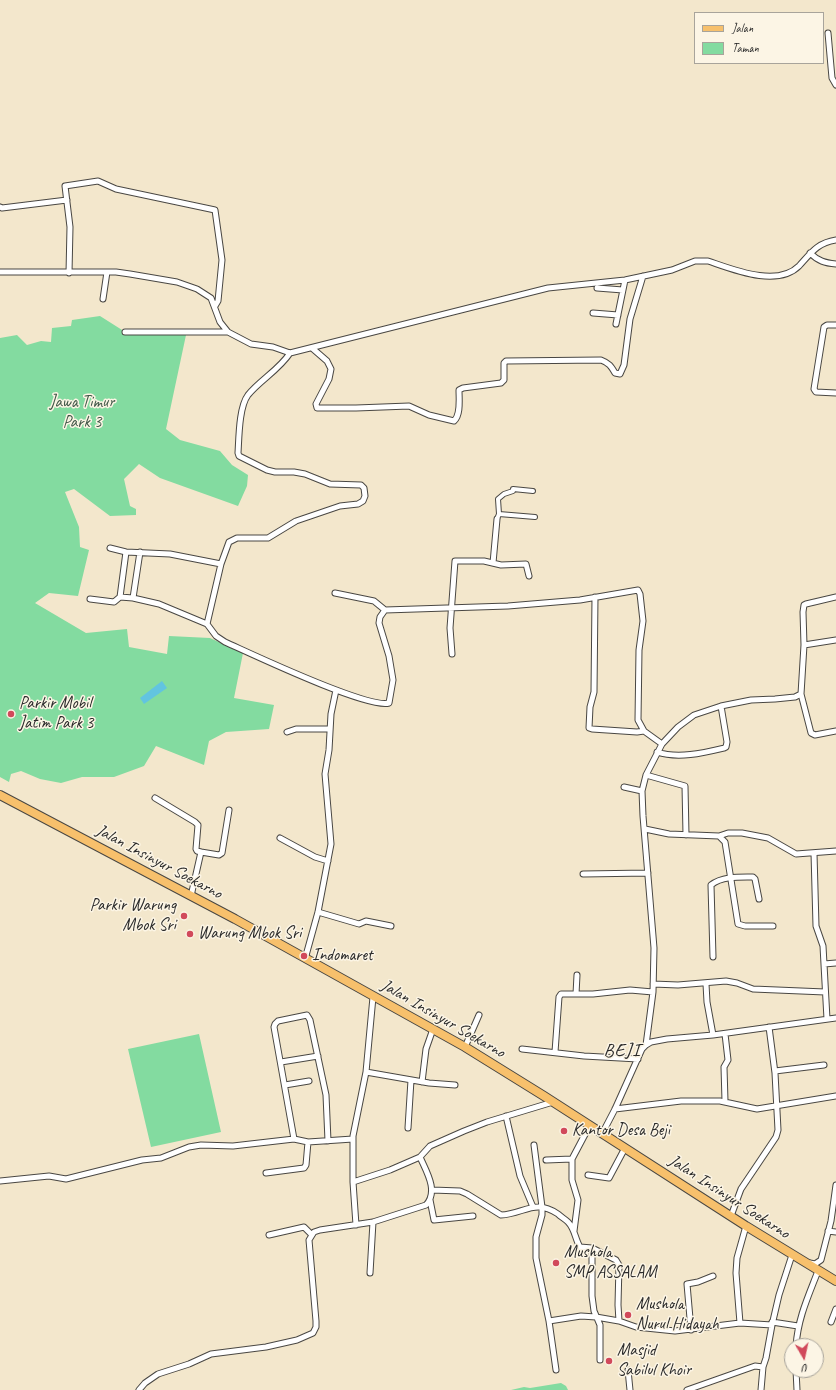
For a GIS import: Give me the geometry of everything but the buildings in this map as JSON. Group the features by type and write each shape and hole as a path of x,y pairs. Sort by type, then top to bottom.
{"main road":[{"name":"Jalan Insinyur Soekarno","path":"0,795 191,896 465,1047 554,1102 746,1226 836,1281"}],"street":[{"path":"828,33 832,78 836,85"},
{"path":"69,273 70,227 65,187 67,185 98,181 116,189 215,210 222,260 218,301 215,306"},
{"path":"1,209 67,200"},
{"path":"0,272 107,272 130,274 187,285 207,295 213,301 220,322 228,332 251,344 273,347 290,353 548,288 625,280 672,270 702,260 751,275 771,276 790,272 798,267 818,246 829,241 836,240"},
{"path":"810,253 822,262 836,264"},
{"path":"103,299 107,272"},
{"path":"312,348 327,360 331,369 329,379 316,404 317,408 409,406 429,415 454,421 458,414 459,390 463,388 501,383 504,380 504,363 506,361 601,360 611,365 615,373 620,374 624,365 630,319 643,276"},
{"path":"616,324 625,280"},
{"path":"597,288 623,290"},
{"path":"593,313 618,315"},
{"path":"836,325 827,325 824,327 814,389 816,392 836,393"},
{"path":"125,332 228,332"},
{"path":"207,624 226,546 232,540 241,538 268,538 296,521 340,506 358,504 363,501 365,496 364,488 361,485 330,484 305,474 294,472 274,472 239,456 238,452 241,418 244,404 248,395 285,360 290,353"},
{"path":"493,563 498,516 498,499 502,495 513,491 513,489 533,491"},
{"path":"498,516 535,518"},
{"path":"110,548 126,552 170,554 221,564"},
{"path":"90,599 114,602 120,597 126,552"},
{"path":"134,598 140,552"},
{"path":"452,654 450,628 455,561 477,561 501,565 526,564 529,576"},
{"path":"335,593 374,601 385,610 508,606 580,600 638,590 640,594 643,621 639,650 638,720 644,731 662,744"},
{"path":"120,597 134,598 159,604 207,624 216,636 225,642 336,690 376,703 385,704 389,703 393,680 389,656 379,623 380,617 385,610"},
{"path":"595,597 594,692 590,707 589,728 637,732 644,731"},
{"path":"836,597 804,605 804,645 801,694 811,733 815,735 836,731"},
{"path":"804,645 836,640"},
{"path":"305,959 318,912 328,861 331,832 325,786 325,774 331,714 336,690"},
{"path":"602,1134 642,1049 646,1044 653,992 654,948 642,791 646,775 662,744 678,727 694,716 721,706 751,700 795,697 801,694"},
{"path":"658,752 665,755 700,754 724,748 727,742 721,706"},
{"path":"287,732 296,729 330,729"},
{"path":"646,775 685,786 686,835"},
{"path":"624,787 642,791"},
{"path":"155,798 196,823 198,828 196,849 197,851 201,852 222,853 230,810"},
{"path":"644,829 669,834 686,835 719,836 728,833 742,833 774,840 796,854 836,851"},
{"path":"719,836 725,842 738,924 745,926 773,926"},
{"path":"280,838 315,857 328,861"},
{"path":"191,896 201,852"},
{"path":"814,853 816,926 823,946 826,1019"},
{"path":"583,874 648,873"},
{"path":"713,956 711,885 718,881 731,878 753,877 755,879 758,899"},
{"path":"318,912 359,924 366,921 391,926"},
{"path":"824,964 836,963"},
{"path":"576,994 577,975"},
{"path":"653,984 706,984 726,981 737,983 753,989 825,992"},
{"path":"706,984 707,1002 713,1036"},
{"path":"555,1052 559,997 561,994 630,990 653,992"},
{"path":"356,1225 353,1182 353,1139 366,1072 373,997"},
{"path":"294,1139 275,1024 278,1021 307,1015 310,1020 326,1095 328,1141"},
{"path":"465,1047 479,1015"},
{"path":"646,1044 667,1039 713,1036 836,1018"},
{"path":"731,1216 741,1189 776,1137 778,1130 775,1071 769,1027"},
{"path":"422,1082 426,1049 433,1029"},
{"path":"725,1034 728,1060 724,1066 725,1101"},
{"path":"522,1049 584,1056 638,1058"},
{"path":"282,1062 318,1056"},
{"path":"775,1071 824,1065"},
{"path":"366,1072 422,1082 455,1085"},
{"path":"408,1128 411,1080"},
{"path":"285,1085 309,1081"},
{"path":"615,1109 681,1101 725,1101 754,1109 836,1096"},
{"path":"353,1182 390,1170 420,1157 430,1146 464,1131 506,1116 554,1102"},
{"path":"506,1116 520,1176 533,1207"},
{"path":"574,1231 578,1200 572,1180 572,1159 590,1125"},
{"path":"0,1181 49,1176 66,1179 142,1160 161,1158 189,1147 201,1145 233,1146 294,1139 308,1142 353,1139"},
{"path":"266,1173 304,1168 306,1165 308,1142"},
{"path":"534,1145 542,1206 542,1215 536,1237 536,1258 549,1321 556,1370"},
{"path":"588,1175 609,1178 625,1148"},
{"path":"420,1157 432,1190 430,1200 434,1220 473,1216"},
{"path":"546,1160 572,1159"},
{"path":"805,1263 815,1264 821,1260 833,1208 836,1185"},
{"path":"432,1190 460,1191 501,1215 533,1207 542,1206 549,1208 568,1222 574,1231 580,1247 592,1248 616,1260 619,1266 619,1321"},
{"path":"139,1390 145,1383 158,1374 194,1362 211,1354 266,1347 297,1340 313,1333 316,1327 316,1321 310,1252 310,1240 312,1235 320,1230 373,1222 423,1207 430,1200"},
{"path":"370,1273 373,1222"},
{"path":"740,1323 736,1273 737,1258 746,1226"},
{"path":"269,1235 304,1227 312,1235"},
{"path":"828,1231 836,1232"},
{"path":"592,1248 592,1296 594,1311 600,1325 600,1360"},
{"path":"760,1390 772,1324 779,1295 792,1255"},
{"path":"797,1338 802,1312 818,1271"},
{"path":"691,1330 687,1284 698,1282 713,1276"},
{"path":"831,1322 836,1308"},
{"path":"549,1321 581,1316 596,1316 619,1321 636,1327 675,1331 740,1323 798,1326"},
{"path":"687,1390 755,1366 763,1367"},
{"path":"628,1370 630,1390"},
{"path":"796,1378 797,1390"}],"green space":[{"name":"Jawa Timur Park 3","path":"100,316 130,335 186,335 166,429 180,440 220,451 232,465 248,475 247,486 238,506 160,478 139,464 124,479 130,506 136,509 136,515 110,516 74,489 65,492 79,527 80,547 89,550 78,596 49,593 35,603 86,633 127,629 129,647 167,654 169,636 210,638 243,653 234,698 274,705 269,729 226,732 209,741 204,765 156,746 144,766 114,777 82,777 61,783 40,779 21,771 11,774 9,782 0,777 0,338 17,335 27,345 41,341 51,342 52,328 71,326 72,320"},
{"path":"199,1034 221,1132 151,1147 128,1049"},
{"path":"561,1383 566,1386 568,1390 511,1390 524,1387 530,1388"}],"water":[{"path":"162,681 167,688 144,704 140,698"}],"place":[{"name":"Parkir Mobil Jatim Park 3","path":"11,714"},
{"name":"Parkir Warung Mbok Sri","path":"184,916"},
{"name":"Warung Mbok Sri","path":"190,934"},
{"name":"Indomaret","path":"304,956"},
{"name":"Kantor Desa Beji","path":"564,1131"},
{"name":"Mushola SMP ASSALAM","path":"556,1263"},
{"name":"Mushola Nurul Hidayah","path":"628,1315"},
{"name":"Masjid Sabilul Khoir","path":"609,1361"}],"district":[{"name":"BEJI","path":"622,1051"}]}
